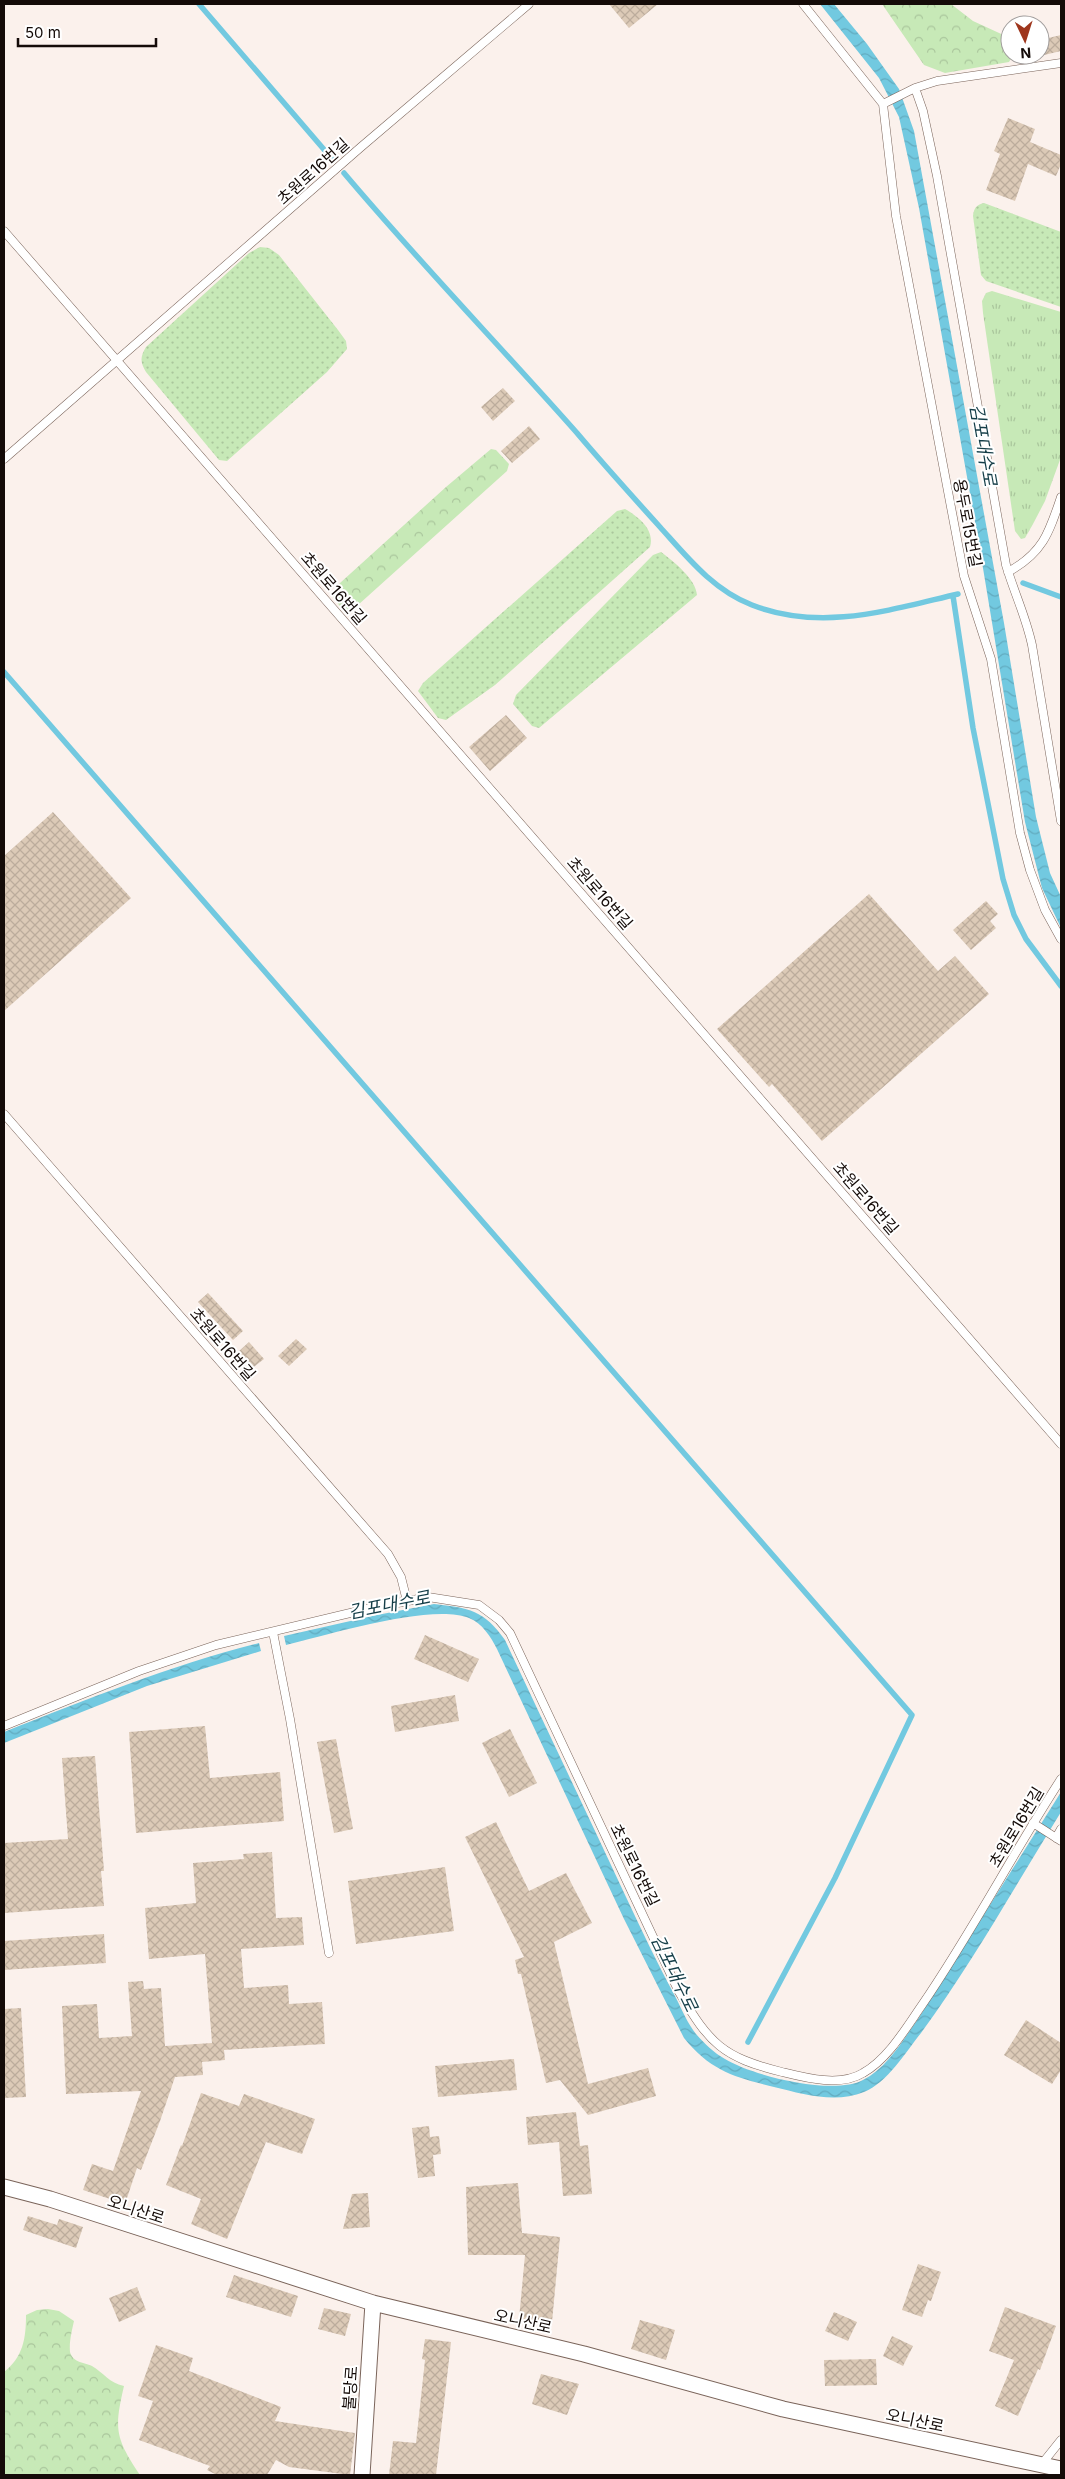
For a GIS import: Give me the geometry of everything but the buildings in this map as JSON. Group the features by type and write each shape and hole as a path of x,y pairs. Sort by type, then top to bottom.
{"street":[{"name":"오니산로","path":"4,2189 50,2199 373,2304 584,2354 783,2409 1061,2469"},
{"name":"불당로","path":"362,2475 373,2304"}],"lane":[{"name":"초원로16번길","path":"4,459 361,147 530,4"},
{"path":"803,4 885,103 911,89 937,81 1061,63"},
{"path":"911,89 923,111 937,176 1008,572 1026,616 1061,822"},
{"name":"용두로15번길","path":"885,103 896,216 964,576 991,659 1020,833 1030,870 1045,910 1061,938"},
{"path":"4,231 117,361"},
{"name":"초원로16번길","path":"117,361 1061,1444"},
{"path":"1008,572 1024,563 1042,545 1061,497"},
{"name":"초원로16번길","path":"4,1114 388,1554 401,1577 407,1601"},
{"name":"초원로16번길","path":"4,1726 139,1671 216,1646 428,1597 479,1605 498,1620 510,1633 679,1992 701,2028 713,2042 744,2062 797,2076 830,2080 846,2079 862,2074 876,2065 913,2018 953,1960 1061,1779"},
{"path":"273,1632 290,1719 329,1953"},
{"path":"1033,1823 1059,1839 1061,1829"},
{"path":"1041,2465 1061,2440"}],"green space":[{"path":"882,4 951,4 973,21 1000,33 1000,64 945,73 924,65"},
{"path":"984,203 1061,232 1061,307 986,281 981,275 973,216 976,207"},
{"path":"260,247 269,248 279,255 346,341 347,349 327,372 227,461 219,460 146,372 142,357 146,347 249,253"},
{"path":"992,291 1061,312 1061,457 1045,501 1025,538 1021,539 1015,531 983,313 982,301 986,293"},
{"path":"491,449 496,450 509,464 507,471 358,605 350,611 343,610 332,596 340,583"},
{"path":"625,509 645,525 650,535 650,547 495,685 446,720 438,718 418,691 423,683 617,511"},
{"path":"661,552 688,577 696,589 697,595 539,728 532,726 513,704 516,695 653,555"},
{"path":"37,2310 59,2311 74,2321 71,2336 71,2356 79,2362 92,2366 110,2380 124,2386 119,2413 119,2433 126,2452 140,2475 4,2475 4,2372 15,2360 22,2347 26,2315"}],"water":[{"path":"820,4 834,4 867,44 899,89 914,131 1004,623 1036,817 1050,873 1061,897 1061,928 1042,888 1025,822 979,544 919,208 899,117 879,78"},
{"path":"434,1604 466,1609 483,1616 505,1640 644,1935 688,2021 696,2034 717,2054 754,2072 793,2082 833,2086 850,2084 872,2075 894,2053 918,2019 1061,1792 1061,1812 993,1924 940,2006 902,2058 881,2081 864,2092 853,2096 830,2098 747,2080 714,2065 684,2038 624,1919 497,1649 482,1627 469,1618 452,1614 430,1614 379,1622 286,1645 284,1636"},
{"path":"259,1643 261,1651 147,1686 4,1743 4,1732 67,1707 162,1672"}],"waterway":[{"path":"199,4 333,160"},
{"path":"344,173 680,550 725,591 752,605 778,613 830,618 881,612 958,594"},
{"path":"1023,583 1061,597"},
{"path":"953,596 973,728 1003,879 1014,915 1026,939 1061,986"},
{"path":"4,672 912,1715 835,1878 748,2042"}],"water label":[{"name":"김포대수로","path":"983,445"},
{"name":"김포대수로","path":"389,1605"},
{"name":"김포대수로","path":"674,1973"}]}
